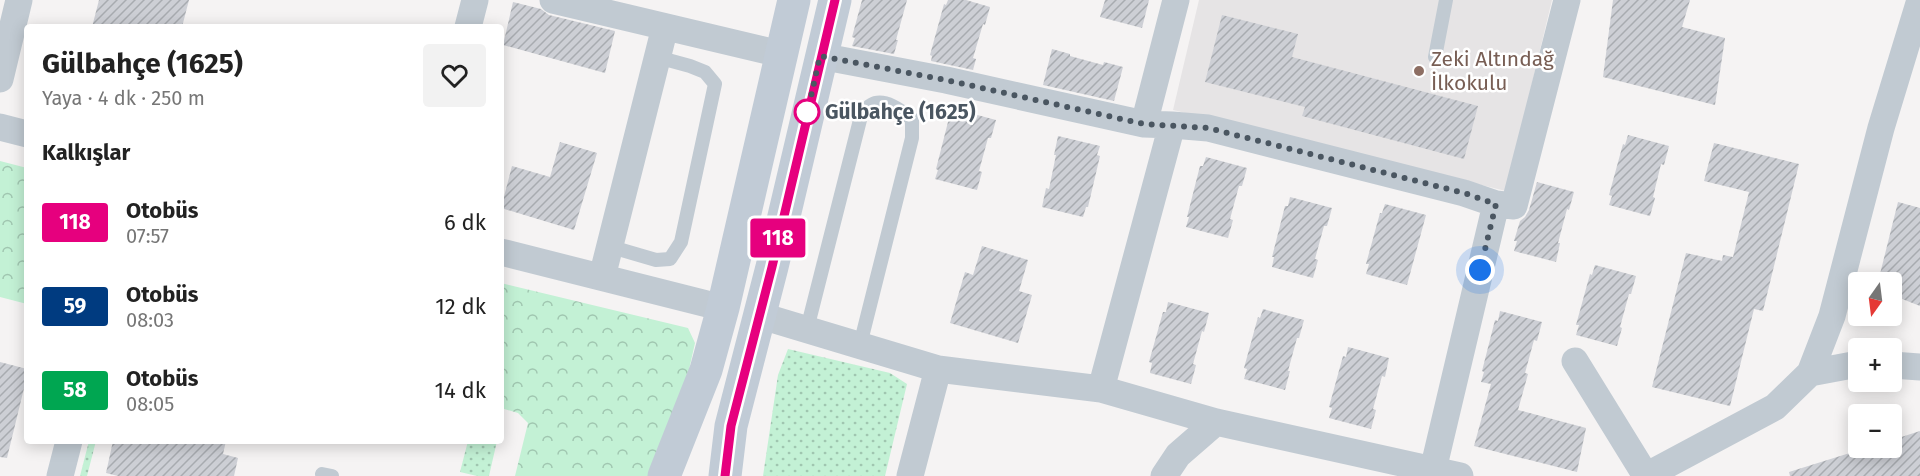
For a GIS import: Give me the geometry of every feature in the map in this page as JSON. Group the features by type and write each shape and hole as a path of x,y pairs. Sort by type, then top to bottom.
{"main road":[{"path":"664,476 706,370 723,308 794,0"},
{"path":"725,476 731,426 772,267 835,0"}],"street":[{"path":"0,79 19,0"},
{"path":"469,24 475,0"},
{"path":"552,0 780,54"},
{"path":"1144,124 1176,0"},
{"path":"820,56 946,80 1144,124 1208,128 1464,193 1496,204 1514,206 1567,0"},
{"path":"1575,361 1646,476 1775,407 1810,373 1832,316 1881,128 1920,0"},
{"path":"602,277 665,27"},
{"path":"1101,389 1172,125"},
{"path":"0,127 24,133"},
{"path":"1433,470 1496,204"},
{"path":"504,253 723,308"},
{"path":"758,315 938,369 1101,389 1215,422 1460,476"},
{"path":"1902,365 1920,367"},
{"path":"1810,373 1848,366"},
{"path":"910,476 938,369"},
{"path":"1164,476 1178,455 1215,422"},
{"path":"60,476 68,444"}],"lane":[{"path":"1434,57 1446,0"},
{"path":"609,246 657,260 670,260 681,242 715,84 705,72 657,57"},
{"path":"807,329 861,116 870,105 878,103 896,107 912,119 912,138 860,345"}],"shaded area":[{"name":"Zeki Altındağ İlkokulu","path":"1199,0 1552,0 1506,191 1173,110"}],"green space":[{"path":"0,161 24,167 24,303 0,297"},
{"path":"504,284 688,328 695,343 679,414 653,476 515,476 528,423 518,413 504,409"},
{"path":"788,349 890,373 907,384 885,476 763,476 778,375"},
{"path":"88,444 95,444 87,476 80,476"},
{"path":"467,444 496,444 489,476 460,472"}],"building":[{"path":"99,0 189,0 183,24 93,24"},
{"path":"862,0 907,0 894,54 852,46 855,38 852,37"},
{"path":"948,0 966,0 990,7 973,58 976,59 973,70 931,61 932,56 930,55 944,4 946,5"},
{"path":"1105,0 1149,0 1142,28 1100,17"},
{"path":"1613,0 1690,0 1682,27 1725,38 1715,105 1603,77"},
{"path":"513,2 541,9 549,15 615,31 605,73 504,45"},
{"path":"1222,15 1298,34 1292,57 1478,106 1464,159 1302,116 1305,107 1205,82"},
{"path":"1052,49 1103,65 1104,62 1123,67 1114,101 1043,85"},
{"path":"955,109 996,120 991,138 988,138 979,171 982,172 977,190 935,179 949,118 952,119"},
{"path":"1628,135 1669,146 1664,165 1661,164 1650,216 1609,205 1612,196 1609,195 1623,144 1625,145"},
{"path":"1058,136 1100,146 1097,155 1100,156 1088,207 1083,217 1042,207 1046,188 1049,189"},
{"path":"560,142 597,153 574,230 504,209 504,197 512,166 550,177"},
{"path":"1714,143 1799,164 1763,311 1754,309 1730,406 1652,387 1686,253 1722,261 1723,255 1733,257 1749,192 1704,181"},
{"path":"1206,157 1247,168 1242,186 1239,186 1230,219 1233,220 1228,238 1186,227 1200,166 1203,166"},
{"path":"1537,182 1574,192 1558,243 1560,243 1556,262 1514,251 1517,241 1514,241 1520,221 1529,210"},
{"path":"1290,197 1332,208 1327,226 1324,226 1315,259 1318,260 1313,278 1272,267 1274,257 1272,257 1285,206 1288,206"},
{"path":"1898,202 1920,208 1920,306 1902,299 1902,272 1880,272"},
{"path":"1385,204 1426,215 1407,285 1366,274 1369,264 1366,264 1380,213"},
{"path":"982,246 1028,260 1019,291 1032,295 1018,343 950,323 965,272 973,275"},
{"path":"1595,265 1636,276 1620,327 1622,328 1617,346 1576,335 1579,325 1576,325 1590,274 1592,275"},
{"path":"1168,302 1209,313 1193,364 1196,365 1191,384 1150,373 1152,363 1149,362"},
{"path":"1263,309 1304,320 1288,371 1290,371 1285,390 1244,379 1247,369 1244,368 1258,317 1260,318"},
{"path":"1500,311 1542,322 1537,341 1534,340 1525,373 1528,374 1518,410 1586,428 1577,472 1474,446 1491,384 1481,382 1484,372 1482,371 1495,320 1498,321"},
{"path":"1348,347 1389,358 1385,377 1382,376 1373,409 1376,410 1371,429 1329,418 1332,408 1329,407 1343,356 1346,357"},
{"path":"0,362 24,368 24,388 7,458 0,457"},
{"path":"1920,431 1920,476 1790,476 1789,472 1848,454 1848,458 1902,458 1902,437"},
{"path":"112,444 225,444 223,454 238,458 234,476 118,476 106,473"}],"bus line":[{"name":"118","path":"725,476 731,426 772,267 835,0"}],"place":[{"name":"Zeki Altındağ İlkokulu","path":"1419,71"},
{"name":"Gülbahçe (1625)","path":"807,112"}],"route":[{"path":"807,112 806,119 820,56 946,80 1144,124 1208,128 1464,193 1496,204 1480,270"}]}
